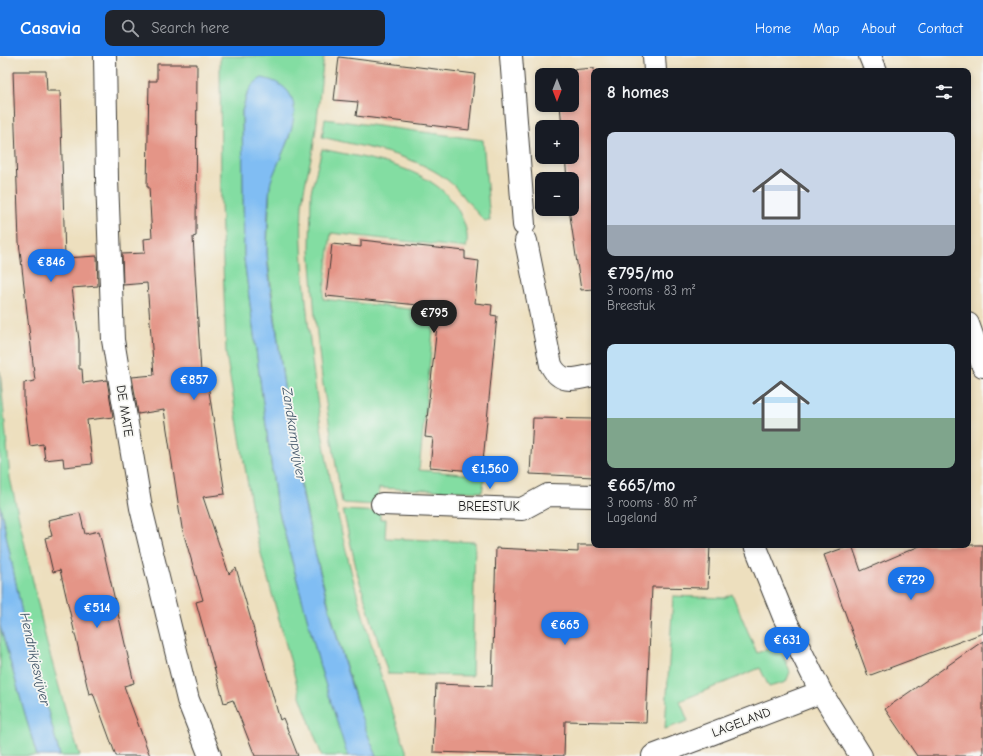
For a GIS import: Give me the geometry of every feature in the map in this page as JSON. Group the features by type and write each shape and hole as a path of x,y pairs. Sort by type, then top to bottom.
{"street":[{"name":"DE MATE","path":"105,56 106,180 113,340 141,508 188,700 210,756"},
{"path":"511,56 525,233 551,365 555,374 569,380 591,376"},
{"path":"654,56 655,68"},
{"path":"870,56 875,68"},
{"path":"971,332 983,366"},
{"name":"BREESTUK","path":"382,504 522,509 548,495 591,496"},
{"path":"756,548 784,617 821,692 861,756"},
{"name":"LAGELAND","path":"659,755 821,692"}],"green space":[{"path":"220,56 324,56 315,137 302,205 304,284 315,386 333,494 358,599 373,651 408,756 377,756 365,731 334,625 312,540 287,410 267,253 270,182 289,138 293,118 247,94 242,111 244,259 276,501 321,670 349,756 322,756 300,696 257,539 226,354 221,202"},
{"path":"325,119 483,140 490,221 485,221 451,183 433,170 419,163 387,152 322,137"},
{"path":"322,149 382,162 421,176 438,187 452,201 462,218 467,233 466,248 331,233 323,299 435,312 419,470 485,476 482,492 379,488 378,505 342,503 322,378 315,317 310,250 311,192"},
{"path":"0,371 10,478 47,644 80,756 60,756 24,623 0,505"},
{"path":"343,510 380,512 380,519 386,519 385,538 475,542 472,676 388,674 358,576"},
{"path":"732,594 757,653 779,645 790,672 786,682 769,687 760,668 680,701 688,721 665,729 673,596 724,598"},
{"path":"0,626 37,756 0,756"}],"water":[{"path":"262,78 280,84 290,94 294,107 293,121 289,137 271,181 268,205 267,247 271,289 290,425 304,501 321,576 357,704 377,756 349,756 346,751 321,670 276,501 244,259 242,111 250,88"},
{"path":"0,505 24,623 60,756 37,756 0,626"}],"building":[{"path":"339,57 475,74 469,130 356,116 358,102 334,100"},
{"path":"157,64 197,64 196,236 193,237 201,373 206,372 225,494 203,497 229,574 236,568 280,720 283,718 298,756 255,756 233,700 224,703 196,602 203,600 182,528 164,410 138,414 132,377 154,375 147,283 123,285 122,254 145,253 144,239 152,238 149,187 147,187 149,81 157,81"},
{"path":"591,68 591,289 581,290 570,216 579,216 579,172 566,172 566,164 579,164 579,120 561,120 561,112 579,112 579,69"},
{"path":"13,71 46,71 47,91 60,91 65,258 97,256 98,286 72,288 79,340 79,369 82,369 83,383 107,380 113,417 87,420 92,464 64,467 63,458 45,460 43,444 30,446 24,400 24,383 35,381 19,242"},
{"path":"361,240 465,251 465,259 479,261 475,303 492,305 491,315 497,316 482,472 430,467 433,438 425,437 439,307 326,296 332,244 361,247"},
{"path":"533,418 591,419 591,477 530,474"},
{"path":"80,513 85,534 99,531 134,683 124,686 150,756 116,756 93,693 89,694 60,570 53,572 45,538 52,536 48,520"},
{"path":"578,545 591,545 591,548 710,548 708,588 652,587 646,723 565,721 564,756 433,752 436,684 492,686 496,548 578,552"},
{"path":"971,545 983,545 983,633 868,676 824,555 844,548 853,548 861,571 915,548 971,548"},
{"path":"983,641 983,756 917,756 885,709"}],"water label":[{"name":"Zandkampvijver","path":"294,434"},
{"name":"Hendrikjesvijver","path":"35,659"}]}
